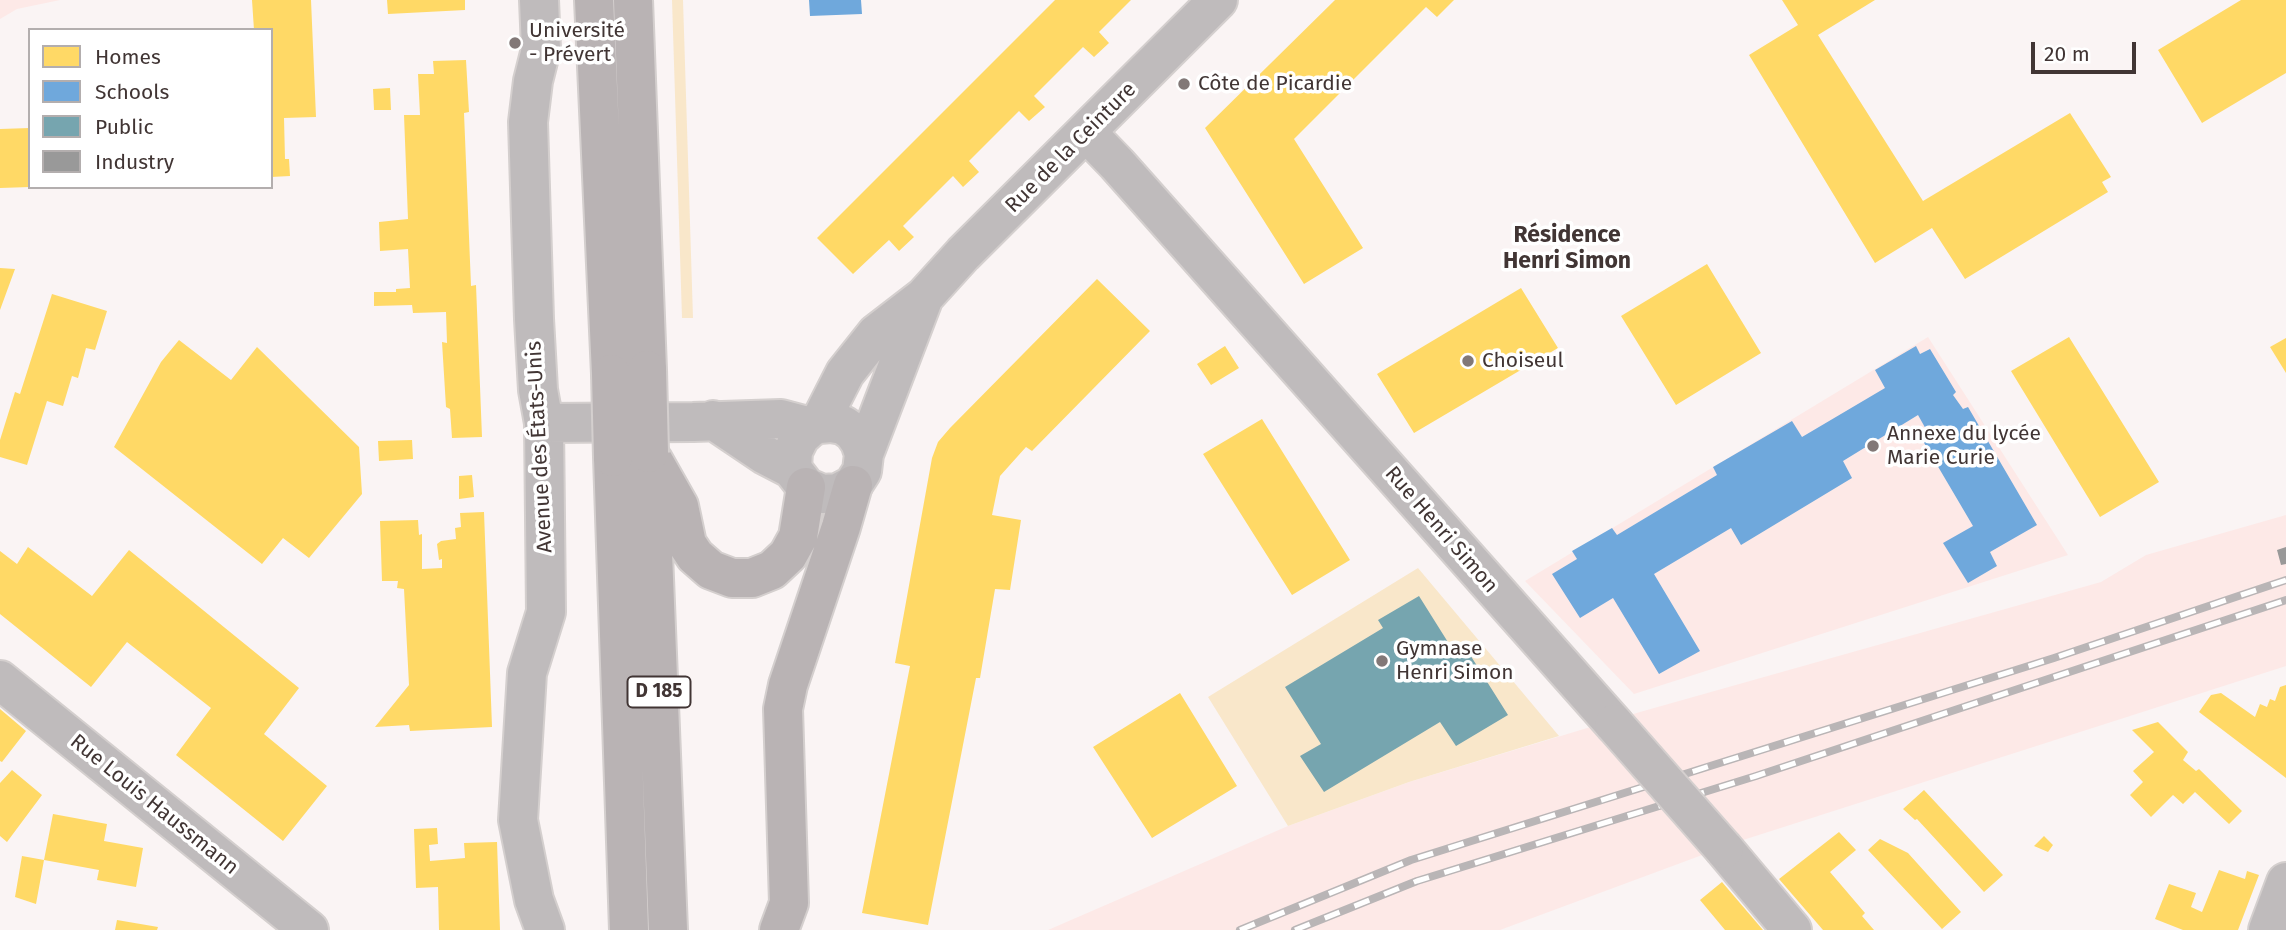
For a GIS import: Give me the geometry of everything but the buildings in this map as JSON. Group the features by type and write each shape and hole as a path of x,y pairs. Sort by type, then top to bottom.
{"main road":[{"name":"D 185","path":"594,0 629,372"},
{"name":"D 185","path":"629,930 629,372 633,0"},
{"name":"D 185","path":"631,455 668,930"},
{"path":"631,455 679,506 687,544 691,550 710,570 732,578 752,578 772,570 788,555 801,526 799,478"},
{"path":"779,930 789,903 783,709 788,685 858,470"}],"street":[{"name":"Avenue des États-Unis","path":"539,0 541,49 533,81 528,122 538,390 544,423 546,612 527,673 519,820 534,900 545,930"},
{"name":"Rue de la Ceinture","path":"799,478 793,451 800,437 815,426 845,373 876,334 924,297 962,254 1218,0"},
{"name":"Rue Henri Simon","path":"1087,132 1614,724 1792,930"},
{"name":"Rue de la Ceinture","path":"858,470 924,297"},
{"path":"544,423 713,420 782,419 815,426 831,423 843,425 853,432 860,442 858,470 838,493 822,494 713,420"},
{"name":"Rue Louis Haussmann","path":"0,680 309,930"},
{"path":"2268,930 2286,883"}],"shaded area":[{"path":"0,0 60,0 17,9 0,19"},
{"path":"672,0 683,0 693,318 682,318"},
{"name":"Annexe du lycée Marie Curie","path":"1928,337 2068,555 1634,694 1525,581"},
{"path":"2286,515 2286,666 1740,841 1500,930 1048,930 1288,826 1409,782 1640,712 2101,582 2146,555"},
{"name":"Gymnase Henri Simon","path":"1418,568 1559,736 1409,782 1288,826 1208,697"}],"railway":[{"path":"1240,930 1411,860 2054,658 2286,580"},
{"path":"1295,930 1417,881 1756,776 2286,600"}],"place":[{"name":"Université - Prévert","path":"515,43"},
{"name":"Côte de Picardie","path":"1184,84"},
{"name":"Choiseul","path":"1468,361"},
{"name":"Annexe du lycée Marie Curie","path":"1873,446"},
{"name":"Gymnase Henri Simon","path":"1382,661"}],"district":[{"name":"Résidence Henri Simon","path":"1567,249"}]}
